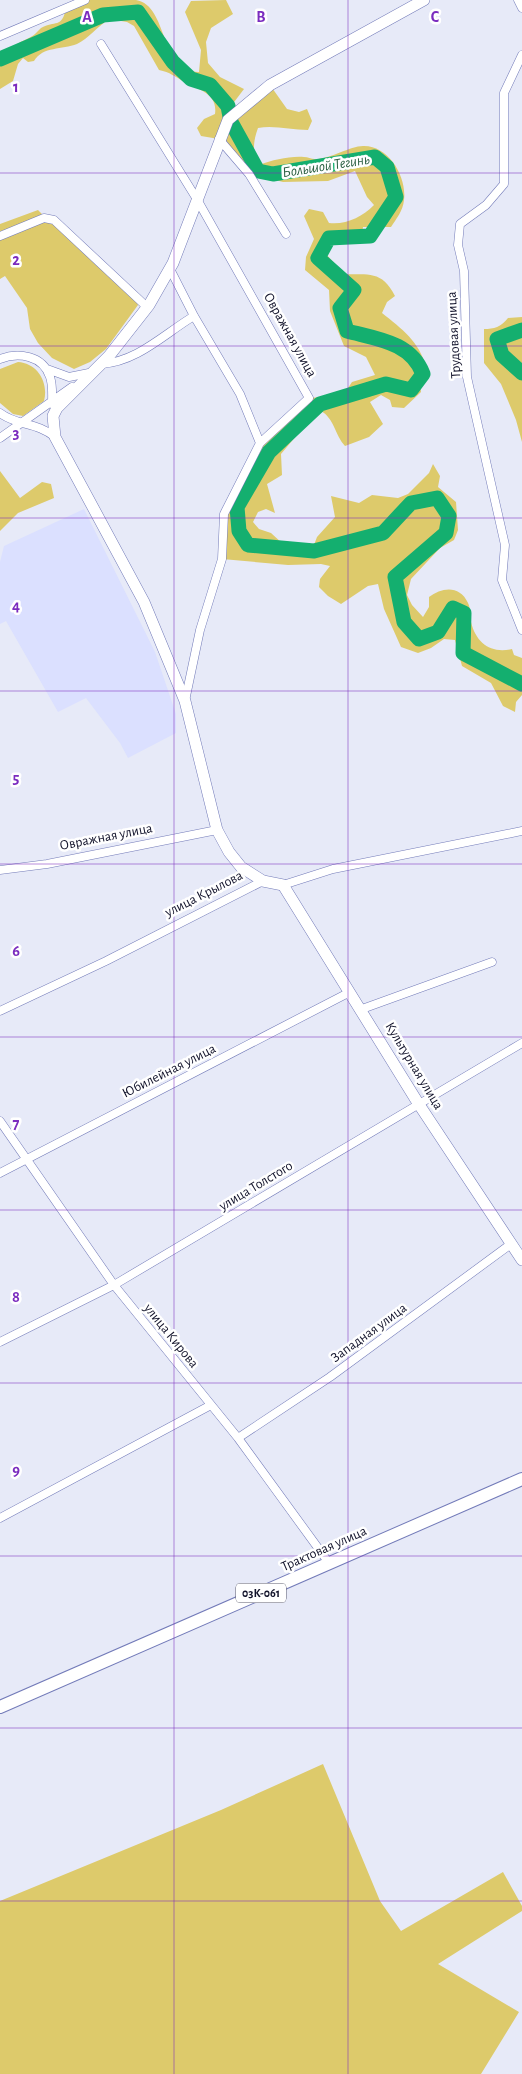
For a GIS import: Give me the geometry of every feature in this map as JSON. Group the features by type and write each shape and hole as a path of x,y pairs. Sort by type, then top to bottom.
{"main road":[{"name":"Трактовая улица","path":"0,1707 522,1479"}],"street":[{"path":"0,36 85,0"},
{"path":"518,0 522,8"},
{"path":"53,416 62,402 99,367 148,307 170,269 198,201 219,139 232,116 270,85 420,1"},
{"name":"Овражная улица","path":"100,44 198,201 309,398 260,443 224,514 222,559 200,630 185,701"},
{"name":"Трудовая улица","path":"522,55 504,93 504,184 486,205 460,224 458,245 464,270 467,377 506,545 502,580 522,630"},
{"path":"219,139 249,174 286,234"},
{"path":"0,236 44,218 54,220 148,307"},
{"path":"170,269 194,316 240,394 260,443"},
{"path":"0,359 20,354 32,358 47,370 62,376 75,377 99,367 130,359 194,316"},
{"path":"0,438 99,367"},
{"path":"47,370 52,383 55,437"},
{"path":"0,413 7,418 37,426 55,437"},
{"name":"Овражная улица","path":"55,437 144,602 185,701 217,830 229,852 241,867 263,881"},
{"name":"Овражная улица","path":"0,870 47,864 217,830"},
{"name":"улица Крылова","path":"0,1011 106,961 263,881 283,885 333,869 522,831"},
{"name":"Культурная улица","path":"283,885 362,1009 418,1103 522,1260"},
{"path":"362,1009 492,962"},
{"name":"Юбилейная улица","path":"0,1173 350,992"},
{"name":"улица Толстого","path":"0,1342 114,1285 522,1043"},
{"name":"улица Кирова","path":"0,1121 114,1285 238,1438 329,1563"},
{"name":"Западная улица","path":"238,1438 330,1377 511,1244"},
{"path":"0,1518 211,1405"}],"shaded area":[{"path":"85,0 136,0 146,5 160,25 176,61 186,69 199,72 201,50 185,12 191,1 226,0 233,14 211,28 206,42 208,63 220,77 244,89 222,118 228,120 270,85 287,109 299,112 307,109 312,121 308,130 258,128 254,147 259,165 293,157 320,159 363,146 372,147 388,156 399,172 404,191 404,200 401,211 391,227 363,227 361,241 330,244 326,254 344,274 374,276 385,282 390,288 395,296 387,302 382,313 409,336 423,358 426,367 418,374 421,392 404,408 392,407 390,400 381,395 370,402 383,424 369,437 345,446 332,422 325,414 321,411 312,417 281,454 282,475 267,484 275,513 266,509 258,512 253,522 259,529 271,533 283,544 301,548 314,545 317,537 335,517 331,496 359,503 372,495 398,498 408,494 429,473 433,464 440,476 438,487 456,502 458,530 454,540 440,548 411,579 407,595 412,605 423,617 429,607 429,597 445,590 460,593 468,603 473,629 481,641 497,650 512,649 514,655 522,658 522,695 516,702 515,712 503,706 491,683 462,666 455,640 444,639 431,648 418,653 401,647 384,609 378,584 368,586 341,604 328,596 319,587 320,579 330,566 321,564 288,565 222,559 224,517 260,443 309,398 335,396 348,388 352,382 375,375 366,357 344,346 330,311 329,290 305,270 306,257 314,239 304,216 309,209 323,212 329,223 342,223 359,216 374,205 367,197 355,171 328,181 283,182 256,175 247,164 237,160 219,139 201,136 197,128 204,119 215,114 213,101 201,90 169,73 159,70 134,26 127,22 109,19 77,44 42,53 34,61 28,62 23,58 18,64 13,81 0,89 0,51 9,52 41,28 60,21 66,8"},
{"path":"38,210 44,216 0,235 0,224"},
{"path":"47,221 53,223 135,298 138,305 106,349 90,362 74,369 52,358 38,343 30,329 27,308 5,276 0,279 0,239 38,222"},
{"path":"522,317 522,442 516,420 501,384 484,363 484,329 497,327 508,318"},
{"path":"18,362 25,363 36,370 45,387 44,401 23,416 13,414 0,403 0,369"},
{"path":"0,471 20,498 42,482 51,484 54,498 18,513 0,531"},
{"path":"84,509 155,652 176,714 176,733 128,758 120,743 86,698 58,712 6,621 0,624 0,562 4,546"},
{"path":"323,1764 380,1901 401,1931 503,1872 522,1906 522,1911 438,1964 519,2012 481,2074 0,2074 0,1901 221,1810"}],"waterway":[{"name":"Большой Тегинь","path":"0,59 103,15 138,12 173,62 191,79 210,85 228,106 231,122 258,171 273,174 375,157 387,167 396,197 370,236 329,238 318,258 354,290 340,308 347,331 392,343 402,348 418,363 423,374 411,390 386,384 320,404 269,452 237,507 239,531 248,545 314,551 383,533 411,503 437,498 449,516 446,533 395,577 404,622 419,639 438,632 453,608 464,613 463,653 522,684"},
{"name":"Большой Тегинь","path":"522,330 497,339 502,355 522,373"}]}
